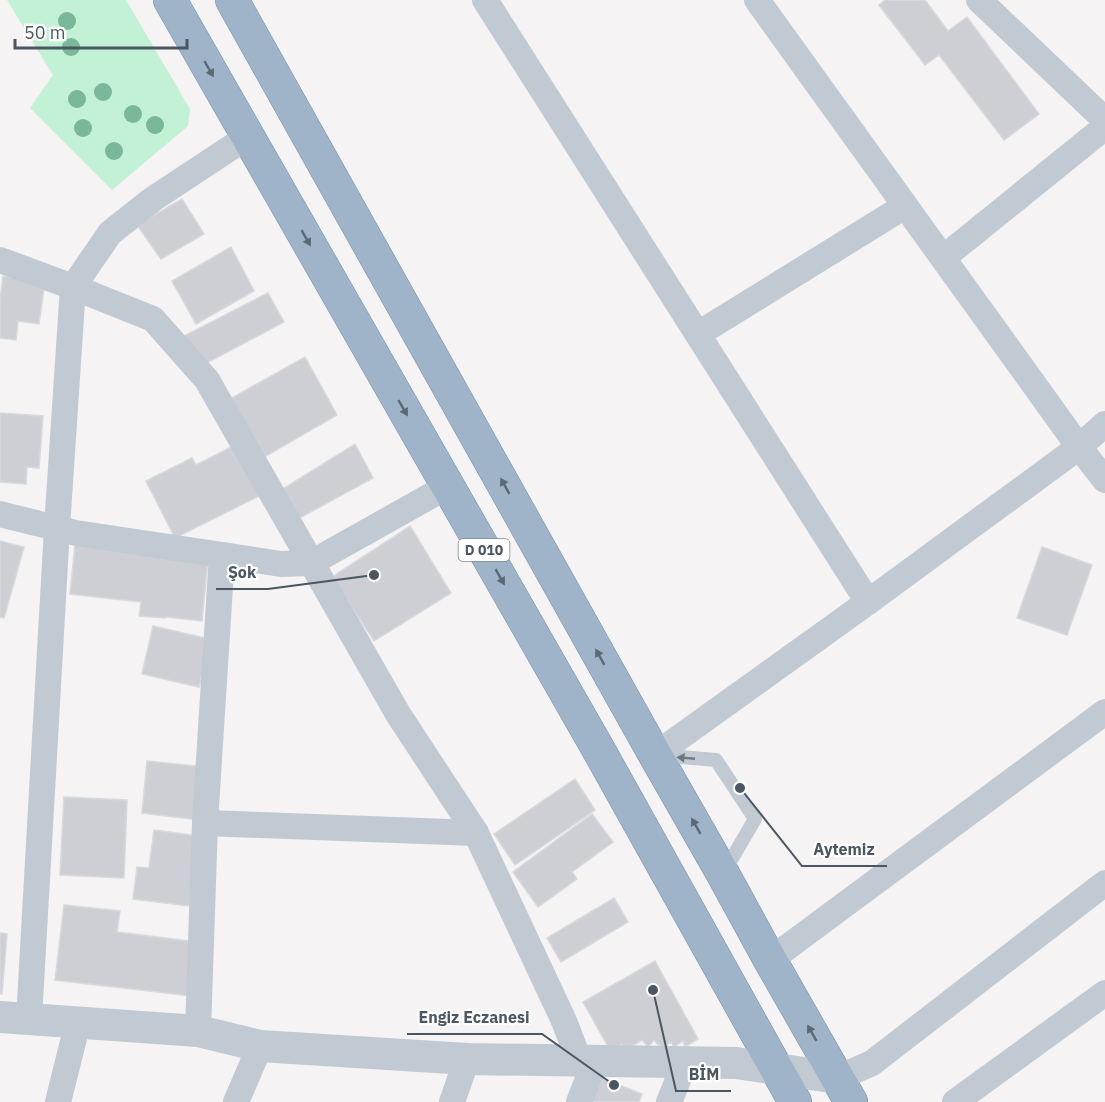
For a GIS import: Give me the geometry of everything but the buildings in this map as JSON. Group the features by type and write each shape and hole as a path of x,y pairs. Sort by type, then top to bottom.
{"highway":[{"name":"D 010","path":"170,0 602,754 795,1102"},
{"name":"D 010","path":"232,0 845,1090"}],"street":[{"path":"485,0 868,602"},
{"path":"757,0 1105,480"},
{"path":"979,0 1105,120"},
{"path":"943,258 1105,127"},
{"path":"247,137 153,199 110,233 72,287 57,528 15,1018 198,1031 260,1046 467,1059 736,1063 776,1069 845,1090 872,1063 1105,883"},
{"path":"698,334 905,206"},
{"path":"0,260 153,319 207,380 398,714 476,833 564,1021 587,1061 579,1102"},
{"path":"655,755 1079,447 1105,424"},
{"path":"0,514 76,533 281,564 311,563 448,486"},
{"path":"198,1031 206,823 222,555"},
{"path":"770,960 1105,712"},
{"path":"206,823 476,833"},
{"path":"955,1102 1102,1002"},
{"path":"58,1102 78,1022"},
{"path":"236,1102 260,1046"},
{"path":"452,1102 467,1059"},
{"path":"669,1102 685,1063"}],"lane":[{"path":"655,755 716,760 755,819 723,874"}],"green space":[{"path":"7,0 126,0 190,109 188,126 112,190 30,108 53,75"}],"place":[{"name":"Şok","path":"374,575"},
{"name":"Aytemiz","path":"740,788"},
{"name":"BİM","path":"653,990"},
{"name":"Engiz Eczanesi","path":"614,1085"}]}
